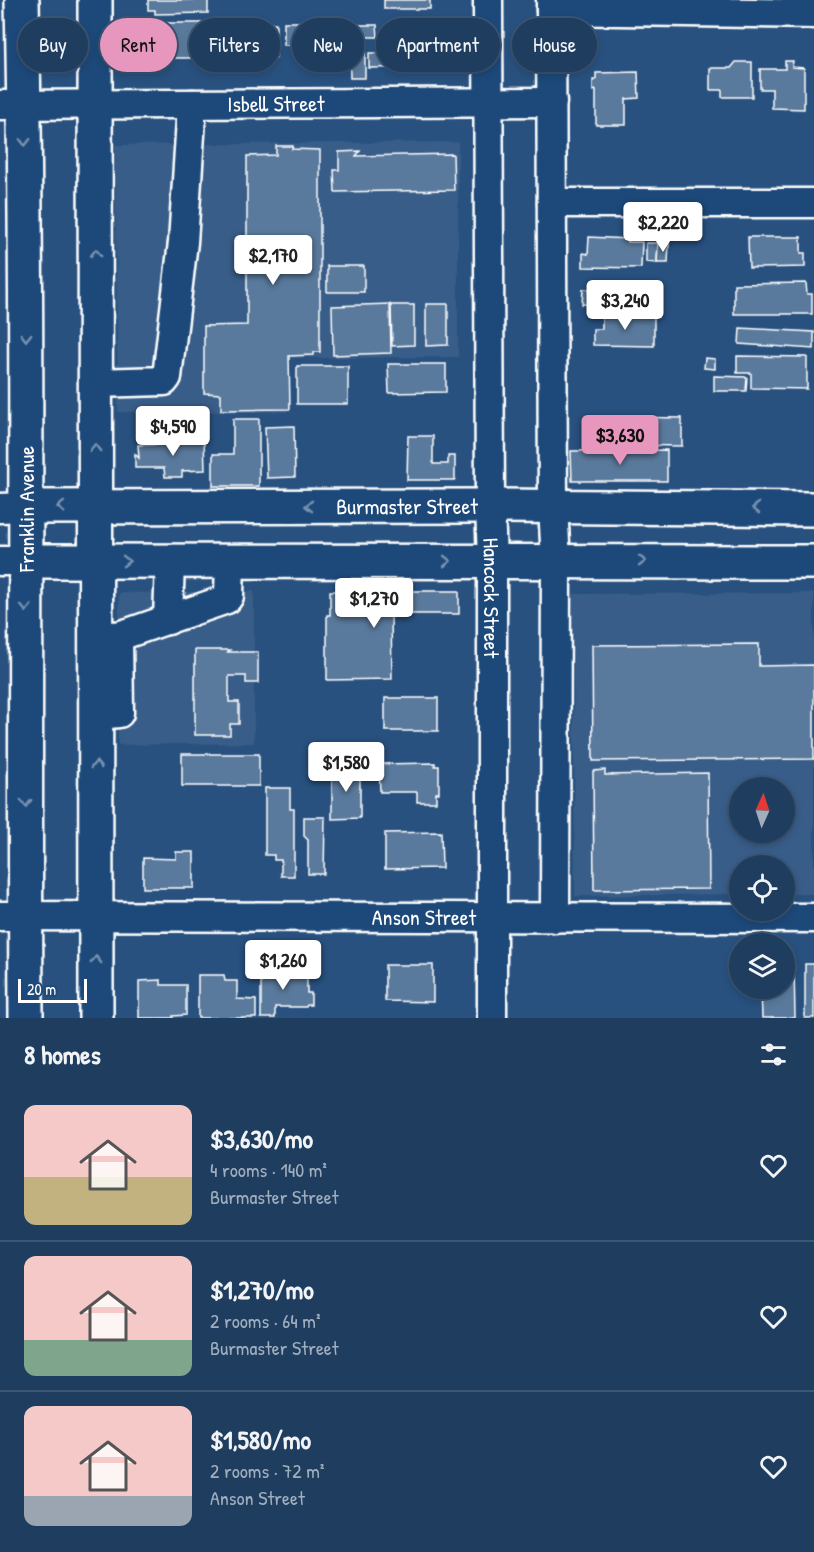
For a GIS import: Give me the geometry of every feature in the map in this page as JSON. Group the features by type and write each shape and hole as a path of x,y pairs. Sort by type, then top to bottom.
{"main road":[{"name":"Franklin Avenue","path":"22,0 12,105 13,916 26,1018"},
{"path":"95,0 95,561 107,635 96,715 96,1018"},
{"name":"Burmaster Street","path":"13,508 554,506 814,509"},
{"path":"13,561 814,562"}],"street":[{"name":"Hancock Street","path":"488,0 492,1018"},
{"path":"555,918 556,561 551,5 814,14"},
{"name":"Isbell Street","path":"12,105 552,102"},
{"path":"95,383 164,381 167,377 183,242 192,104"},
{"path":"552,203 814,203"},
{"path":"168,620 170,561"},
{"path":"107,635 168,620 227,599 230,561"},
{"name":"Anson Street","path":"13,916 814,918"}],"shaded area":[{"path":"458,142 458,357 288,358 287,412 118,412 115,145"},
{"path":"254,591 254,743 118,745 119,593"},
{"path":"814,593 814,894 795,894 795,855 729,855 729,894 575,896 573,594"}],"building":[{"path":"148,0 208,0 208,13 155,14 155,10 148,10"},
{"path":"384,0 430,0 430,9 384,9"},
{"path":"284,22 292,22 292,45 284,45"},
{"path":"177,23 189,23 189,58 177,58"},
{"path":"364,25 376,25 376,37 365,37 365,78 350,78 350,72 364,72"},
{"path":"369,53 376,53 376,68 369,68"},
{"path":"785,61 793,61 792,67 804,68 804,109 772,108 772,89 760,89 760,69 785,69"},
{"path":"736,62 752,62 752,97 722,97 722,90 710,90 710,68 731,68"},
{"path":"638,72 639,98 626,99 626,125 596,125 596,90 593,91 593,80 596,80 596,73"},
{"path":"276,146 320,150 320,352 314,352 314,355 289,356 290,409 221,410 221,394 204,393 204,326 247,325 247,156 276,155"},
{"path":"360,151 356,156 453,154 454,190 335,192 334,170 339,170 339,152"},
{"path":"589,237 642,242 641,268 583,267 583,253 588,254"},
{"path":"748,237 801,237 801,253 805,253 805,267 749,268"},
{"path":"646,243 658,243 657,263 646,262"},
{"path":"658,243 669,243 668,263 657,263"},
{"path":"327,266 364,266 364,292 327,292"},
{"path":"806,283 807,294 812,294 812,314 734,314 734,284"},
{"path":"583,289 661,292 661,301 652,300 652,307 582,304"},
{"path":"390,304 391,353 333,355 332,306"},
{"path":"426,304 448,304 448,345 426,346"},
{"path":"391,305 414,305 414,345 392,346"},
{"path":"602,316 654,316 654,346 593,345 593,329 602,329"},
{"path":"740,328 814,332 814,349 739,344"},
{"path":"737,356 807,357 807,389 751,388 751,373 737,373"},
{"path":"705,358 715,359 715,369 704,368"},
{"path":"388,364 446,364 446,392 389,393"},
{"path":"297,366 348,366 348,404 297,404"},
{"path":"714,376 747,377 746,391 714,391"},
{"path":"620,417 682,418 682,446 619,445"},
{"path":"233,419 259,419 259,486 213,486 213,454 233,454"},
{"path":"294,426 295,477 267,478 265,427"},
{"path":"408,436 433,436 433,464 448,464 448,456 455,456 455,480 407,480"},
{"path":"204,438 205,470 182,471 182,477 165,477 164,468 135,468 135,454 139,458 138,445 172,444 172,439"},
{"path":"667,450 667,481 572,481 571,451"},
{"path":"330,591 459,591 459,614 391,614 392,679 327,680 327,615 330,615"},
{"path":"759,644 759,666 814,665 814,759 593,761 592,645"},
{"path":"195,650 258,652 258,683 246,683 246,676 229,676 229,702 239,702 239,724 230,724 230,735 195,735"},
{"path":"385,698 438,698 438,731 385,731"},
{"path":"182,754 259,754 259,786 182,786"},
{"path":"435,763 435,766 439,766 439,793 436,793 436,802 417,802 417,792 380,792 379,764"},
{"path":"332,768 360,768 360,818 332,819"},
{"path":"605,770 605,775 708,773 709,889 594,890 593,771"},
{"path":"265,788 290,788 290,809 294,809 294,876 281,876 281,860 274,860 274,855 265,855"},
{"path":"304,817 325,817 324,874 308,874 308,840 304,836"},
{"path":"441,832 442,868 385,869 385,833"},
{"path":"176,852 194,852 194,888 143,888 143,858 176,859"},
{"path":"805,964 814,964 814,1018 805,1018"},
{"path":"385,965 433,965 433,1002 385,1001"},
{"path":"307,970 307,993 311,993 311,1005 275,1007 275,1018 261,1018 261,971"},
{"path":"198,975 224,975 225,981 237,981 237,999 256,1000 256,1018 198,1018"},
{"path":"161,980 161,985 186,985 186,1015 173,1016 173,1018 139,1018 139,981"},
{"path":"761,999 795,999 795,1018 762,1018"}]}
